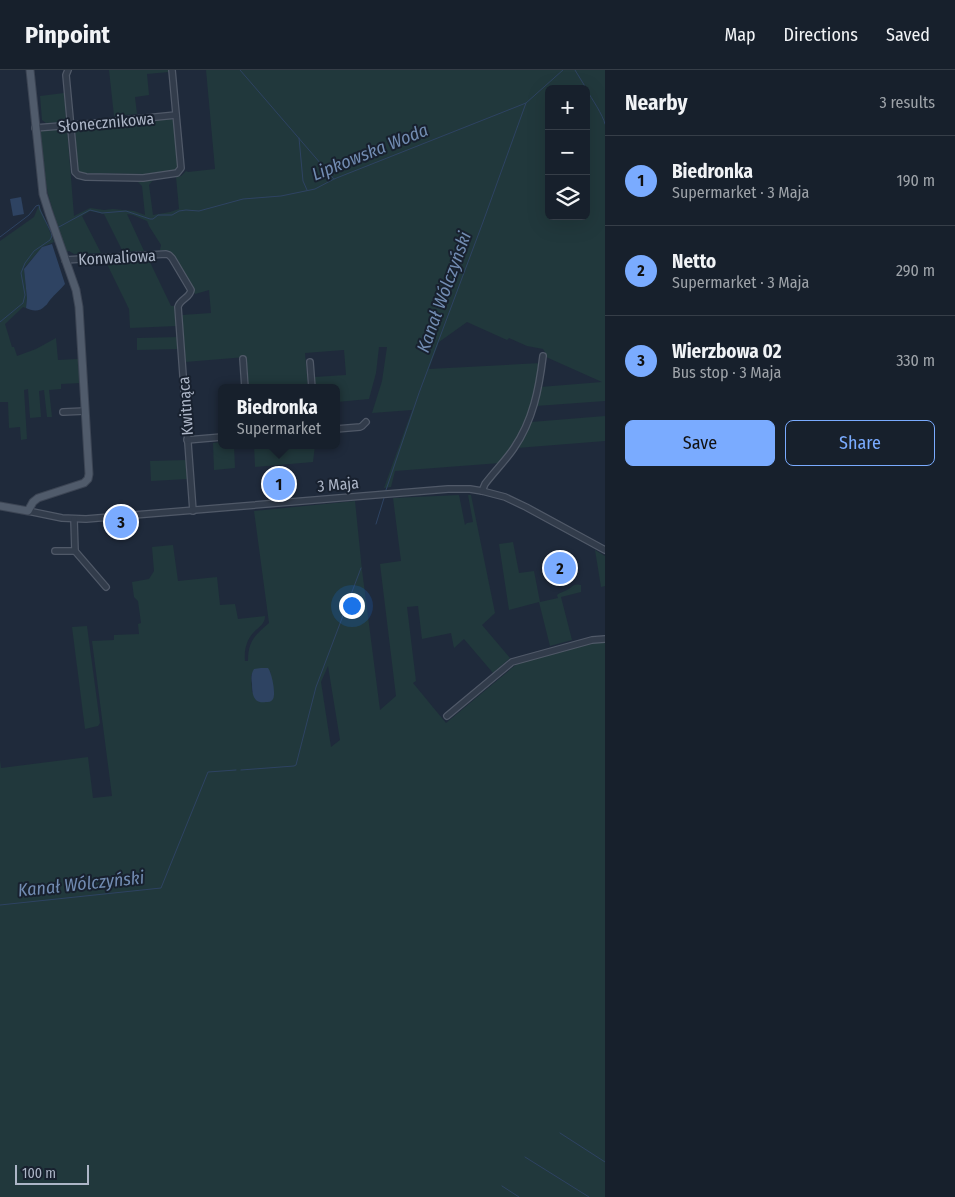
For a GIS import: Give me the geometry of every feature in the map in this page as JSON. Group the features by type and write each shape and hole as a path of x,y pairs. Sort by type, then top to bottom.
{"main road":[{"path":"28,511 32,502 38,497 81,484 88,479 89,472 79,307 77,294 43,194 30,70"},
{"name":"3 Maja","path":"0,506 28,511"}],"street":[{"path":"67,71 75,172 78,175 86,176 143,178 177,173 180,170 172,70"},
{"name":"Słonecznikowa","path":"36,128 176,115"},
{"name":"Konwaliowa","path":"65,260 150,254 169,255 191,290 188,296 179,303"},
{"name":"Kwitnąca","path":"179,303 193,510"},
{"path":"482,491 484,484 511,452 529,422 535,404 543,356"},
{"path":"242,359 245,384"},
{"path":"310,362 312,384"},
{"path":"63,412 85,411"},
{"path":"340,429 360,427 366,422"},
{"path":"187,440 218,437"},
{"name":"3 Maja","path":"28,511 62,518 99,518 448,488 470,489 513,500 605,550"},
{"path":"74,518 75,551 106,587"},
{"path":"55,552 75,551"},
{"path":"447,716 512,662 592,640 605,639"}],"green space":[{"path":"109,70 168,70 169,72 147,74 149,95 135,97 137,114 114,116"},
{"path":"206,70 605,70 605,401 536,406 540,387 602,382 546,357 543,349 527,346 509,338 507,340 467,322 439,342 429,369 541,363 537,388 520,436 500,463 395,471 391,487 384,488 412,410 372,413 382,381 387,347 379,347 376,373 369,399 340,402 340,384 315,384 315,377 346,375 344,350 305,353 308,384 248,384 246,357 185,362 182,315 211,313 209,290 195,294 169,251 160,250 161,245 147,221 133,215 127,214 144,251 123,252 104,214 90,211 82,216 101,253 74,254 69,251 65,252 48,194 41,157 40,131 67,128 74,216 90,208 134,211 145,215 142,186 138,182 153,180 149,185 153,215 179,209 176,177 181,176 186,171 215,169"},
{"path":"64,93 66,117 63,122 46,123 42,120 40,96"},
{"path":"170,118 174,121 178,166 175,170 146,174 81,173 78,169 75,132 78,127"},
{"path":"39,205 54,242 42,247 24,268 26,308 23,307 5,324 12,347 14,347 17,356 36,349 56,338 58,360 79,359 81,383 61,384 61,389 49,390 52,417 47,417 44,390 39,391 41,417 30,418 28,389 24,390 27,439 21,440 20,427 9,428 8,402 0,402 0,241 34,217"},
{"path":"148,258 171,306 175,306 177,326 130,328 129,309 105,260"},
{"path":"180,337 180,349 137,350 137,338"},
{"path":"605,416 605,441 517,448 531,422"},
{"path":"218,442 218,449 234,449 235,468 214,470 213,443"},
{"path":"254,449 315,449 313,462 255,467"},
{"path":"187,460 188,479 151,481 150,461"},
{"path":"459,495 465,525 473,522 468,495 471,495 495,613 482,625 510,658 493,673 464,639 454,648 451,633 422,639 418,606 407,607 416,681 413,683 446,723 518,663 599,642 605,643 605,1197 0,1197 0,760 1,768 88,757 93,798 112,796 92,641 114,640 114,635 139,634 138,624 141,623 138,601 134,597 132,582 149,579 154,571 152,547 173,545 178,581 217,577 220,605 235,604 238,619 265,616 263,624 253,633 247,643 245,661 248,661 249,648 253,639 269,623 254,511 355,501 380,710 396,696 380,564 401,561 393,498","holes":["328,666 340,740 331,747 321,682","270,671 274,696 252,692 251,675"]},
{"path":"513,542 519,573 534,571 540,602 558,598 557,595 560,593 575,585 581,585 581,592 561,597 572,640 550,646 539,602 509,610 499,544"},
{"path":"595,550 605,556 605,586 601,587"},
{"path":"87,626 100,723 98,726 85,729 72,627"}],"water":[{"path":"21,197 24,214 13,216 10,199"},
{"path":"52,244 65,284 43,308 36,310 28,309 26,308 27,298 24,269 42,247"},
{"path":"268,668 272,679 274,696 270,702 259,702 253,695 252,673 254,669"}],"waterway":[{"path":"240,70 334,179"},
{"name":"Lipkowska Woda","path":"57,228 90,210 102,213 126,211 153,219 158,215 172,215 186,210 199,211 243,199 281,196 315,189 334,179 526,103 563,70"},
{"path":"575,70 584,85"},
{"path":"590,96 605,124"},
{"name":"Kanał Wólczyński","path":"386,490 419,393 526,103"},
{"path":"299,138 303,181 307,190"},
{"name":"Lipkowska Woda","path":"0,237 39,205 52,236 50,240 34,251 25,263 21,273 25,295 23,303 0,322"},
{"name":"Kanał Wólczyński","path":"376,524 384,498"},
{"name":"Kanał Wólczyński","path":"241,770 296,765 316,687 361,568"},
{"name":"Kanał Wólczyński","path":"0,905 161,888 208,772 236,770"},
{"path":"560,1133 605,1162"},
{"path":"525,1157 589,1197"},
{"path":"502,1186 519,1197"}],"place":[{"name":"Biedronka","path":"279,484"},
{"name":"Wierzbowa 02","path":"121,522"},
{"name":"Netto","path":"560,568"}]}
